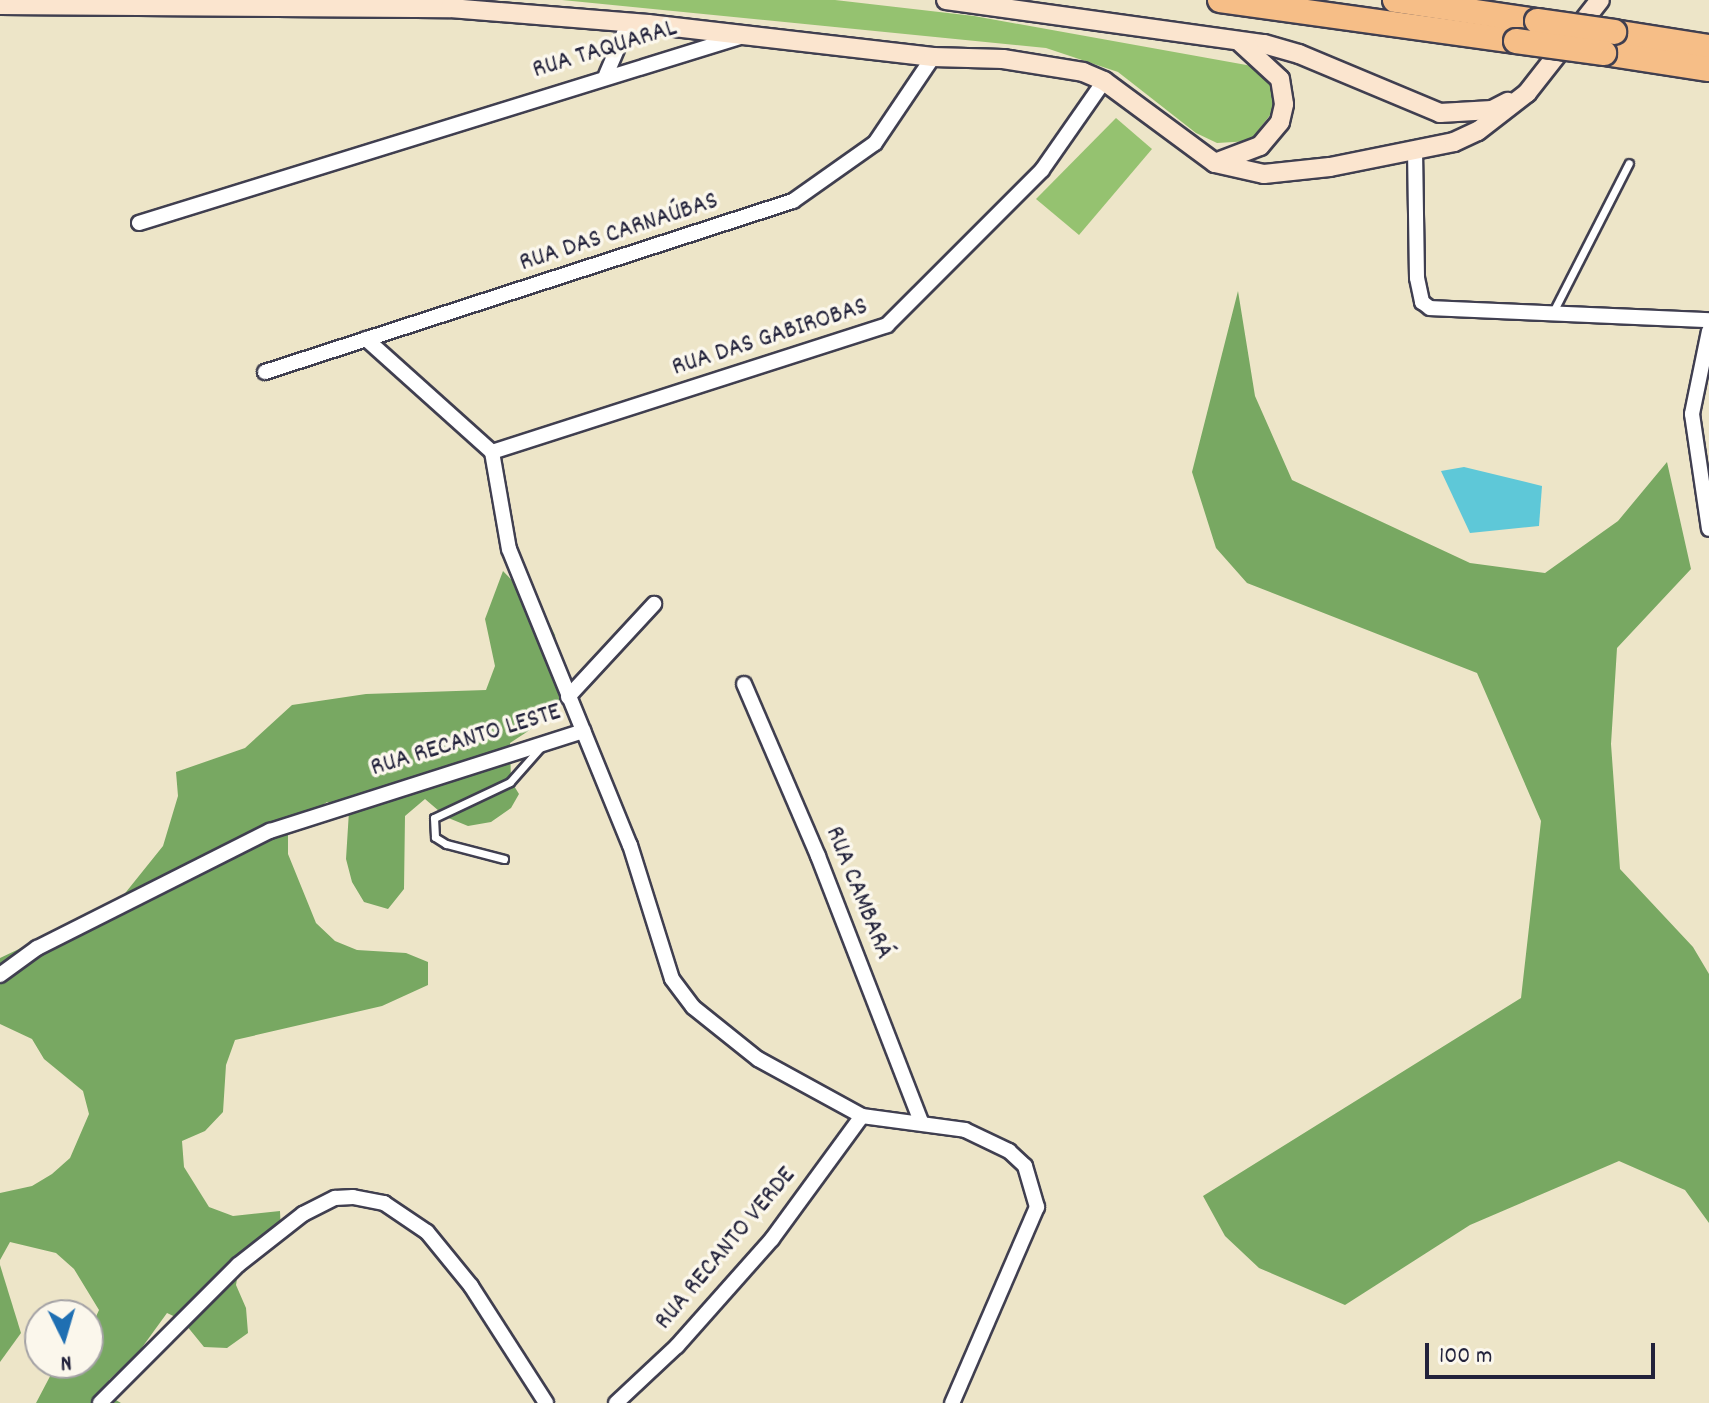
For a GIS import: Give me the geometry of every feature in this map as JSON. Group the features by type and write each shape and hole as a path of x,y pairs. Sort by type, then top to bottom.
{"highway":[{"path":"1220,0 1516,41 1609,43 1707,52"},
{"path":"1395,0 1537,21 1709,75"},
{"path":"1681,65 1707,52"}],"main road":[{"path":"946,0 1238,41 1299,54 1440,113 1492,110 1527,93"},
{"path":"1215,163 1264,174 1292,173 1415,150 1478,131 1527,93 1600,0"},
{"path":"0,5 450,8 748,35"},
{"name":"RUA TAQUARAL","path":"748,35 933,57 1003,59 1083,72 1104,81 1215,163"},
{"path":"1215,163 1260,146 1280,122 1284,104 1280,79 1238,41"}],"street":[{"path":"606,75 628,24"},
{"name":"RUA TAQUARAL","path":"139,223 606,75 748,35"},
{"name":"RUA DAS CARNAÚBAS","path":"265,372 793,201 875,143 933,57"},
{"name":"RUA DAS GABIROBAS","path":"492,452 887,325 1042,170 1104,81"},
{"path":"1415,150 1416,248 1422,302 1436,310 1709,320"},
{"path":"1709,331 1692,414 1709,529"},
{"path":"366,339 492,452 509,549 583,731"},
{"path":"568,697 654,604"},
{"name":"RUA CAMBARÁ","path":"744,684 818,856 921,1122"},
{"name":"RUA RECANTO LESTE","path":"0,975 37,948 270,831 583,731 630,845 672,979 717,1030 758,1059 862,1116"},
{"path":"862,1116 965,1130 1009,1151 1025,1166 1037,1207 952,1403"},
{"name":"RUA RECANTO VERDE","path":"616,1403 677,1346 772,1239 862,1116"},
{"path":"100,1403 238,1265 303,1214 335,1198 353,1197 384,1203 427,1232 471,1286 546,1403"}],"lane":[{"path":"1553,312 1629,163"},
{"path":"504,859 446,844 435,837 434,818 510,782 544,743"}],"green space":[{"path":"562,0 835,0 974,16 1252,66 1270,82 1274,110 1250,141 1217,143 1196,133 1118,72 1046,48"},
{"path":"1116,118 1152,149 1079,235 1036,199"},
{"path":"1238,291 1255,396 1292,480 1470,563 1545,573 1618,521 1667,462 1691,569 1617,648 1611,744 1620,869 1693,947 1709,974 1709,1223 1685,1190 1619,1161 1470,1225 1345,1305 1259,1268 1225,1236 1203,1196 1521,998 1541,821 1477,673 1247,583 1216,548 1192,472"},
{"path":"503,571 545,615 555,635 564,696 545,720 510,743 511,781 519,794 511,808 491,822 468,826 446,817 425,799 405,816 404,889 388,909 364,902 352,882 346,859 349,811 327,802 288,829 288,854 316,923 335,941 357,950 406,953 428,962 428,985 382,1006 235,1040 226,1065 223,1112 205,1131 182,1141 184,1167 209,1207 233,1216 280,1211 281,1234 240,1261 236,1285 246,1308 248,1333 227,1348 204,1347 182,1320 167,1313 138,1353 109,1380 109,1396 121,1403 36,1403 49,1379 104,1379 104,1299 92,1299 74,1269 56,1253 10,1242 0,1260 0,1193 32,1186 52,1174 70,1158 89,1114 83,1091 44,1059 32,1039 0,1024 0,958 118,902 163,846 178,796 176,772 245,748 292,705 366,694 486,690 495,666 485,619"},
{"path":"0,1265 21,1333 0,1362"}],"water":[{"path":"1464,467 1542,486 1539,526 1470,533 1441,471"}]}
